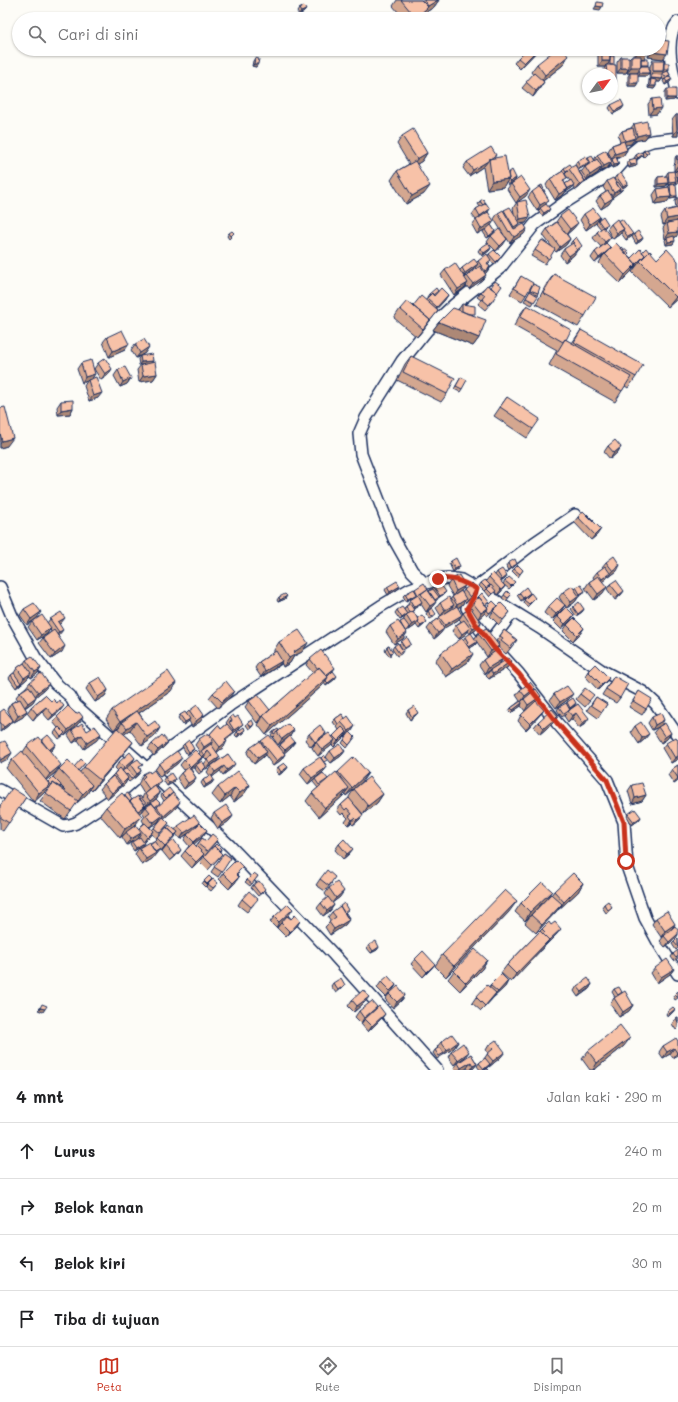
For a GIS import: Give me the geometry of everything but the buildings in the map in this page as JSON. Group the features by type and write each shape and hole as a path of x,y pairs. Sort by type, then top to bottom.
{"street":[{"path":"678,22 671,32 670,61 678,94"},
{"path":"424,583 412,571 394,539 360,454 359,434 366,418 395,370 422,336 455,304 500,268 535,224 615,170 641,145 652,141 678,138"},
{"path":"575,515 478,585 474,597 467,608 475,623 490,642 519,674 557,723 607,780 624,822 627,866 646,918 655,937 678,974"},
{"path":"0,790 63,826 76,823 114,798 167,750 230,705 381,606 410,589 424,583 448,578 460,580 477,589 540,628 601,670 632,685 646,694 656,704 678,736"},
{"path":"0,586 12,616 42,666 62,690 70,696 75,705 230,846 292,910 437,1070"},
{"path":"490,642 512,612"}],"route":[{"path":"438,579 448,578 460,580 477,589 476,594 468,604 467,608 475,623 494,648 519,674 557,723 607,780 624,822 626,861"}]}
